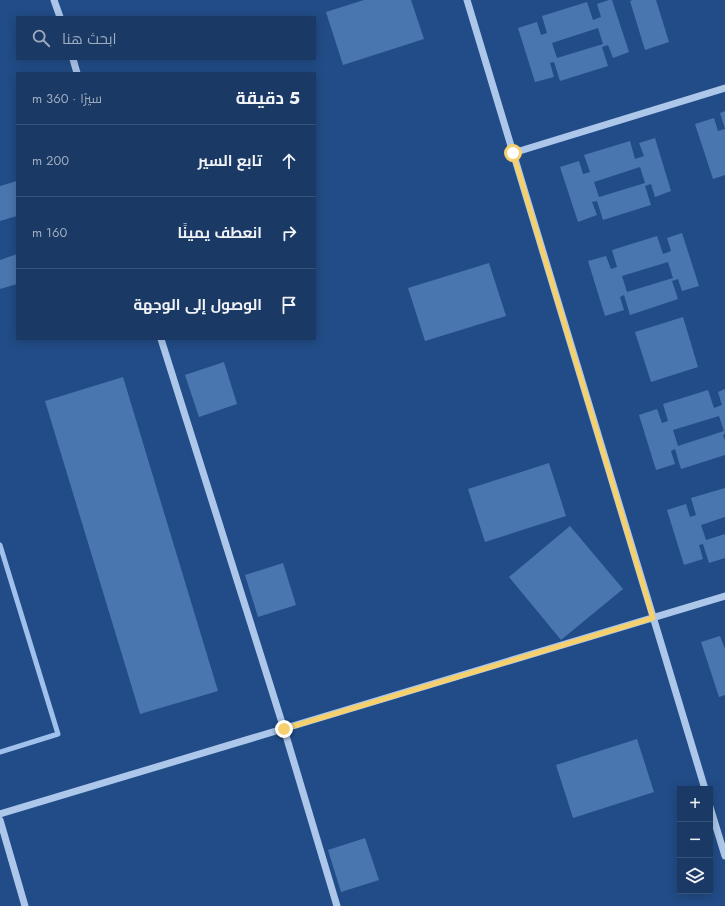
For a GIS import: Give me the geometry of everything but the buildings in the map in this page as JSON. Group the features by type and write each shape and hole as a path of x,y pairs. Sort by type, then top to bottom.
{"street":[{"path":"54,0 60,16"},
{"path":"467,0 704,786"},
{"path":"73,60 77,72"},
{"path":"513,153 725,88"},
{"path":"161,340 284,729 337,906"},
{"path":"0,814 725,596"},
{"path":"713,816 725,856"},
{"path":"0,820 25,906"}],"waterway":[{"path":"0,545 58,734 0,752"}],"route":[{"path":"284,729 653,618 513,153"}]}
